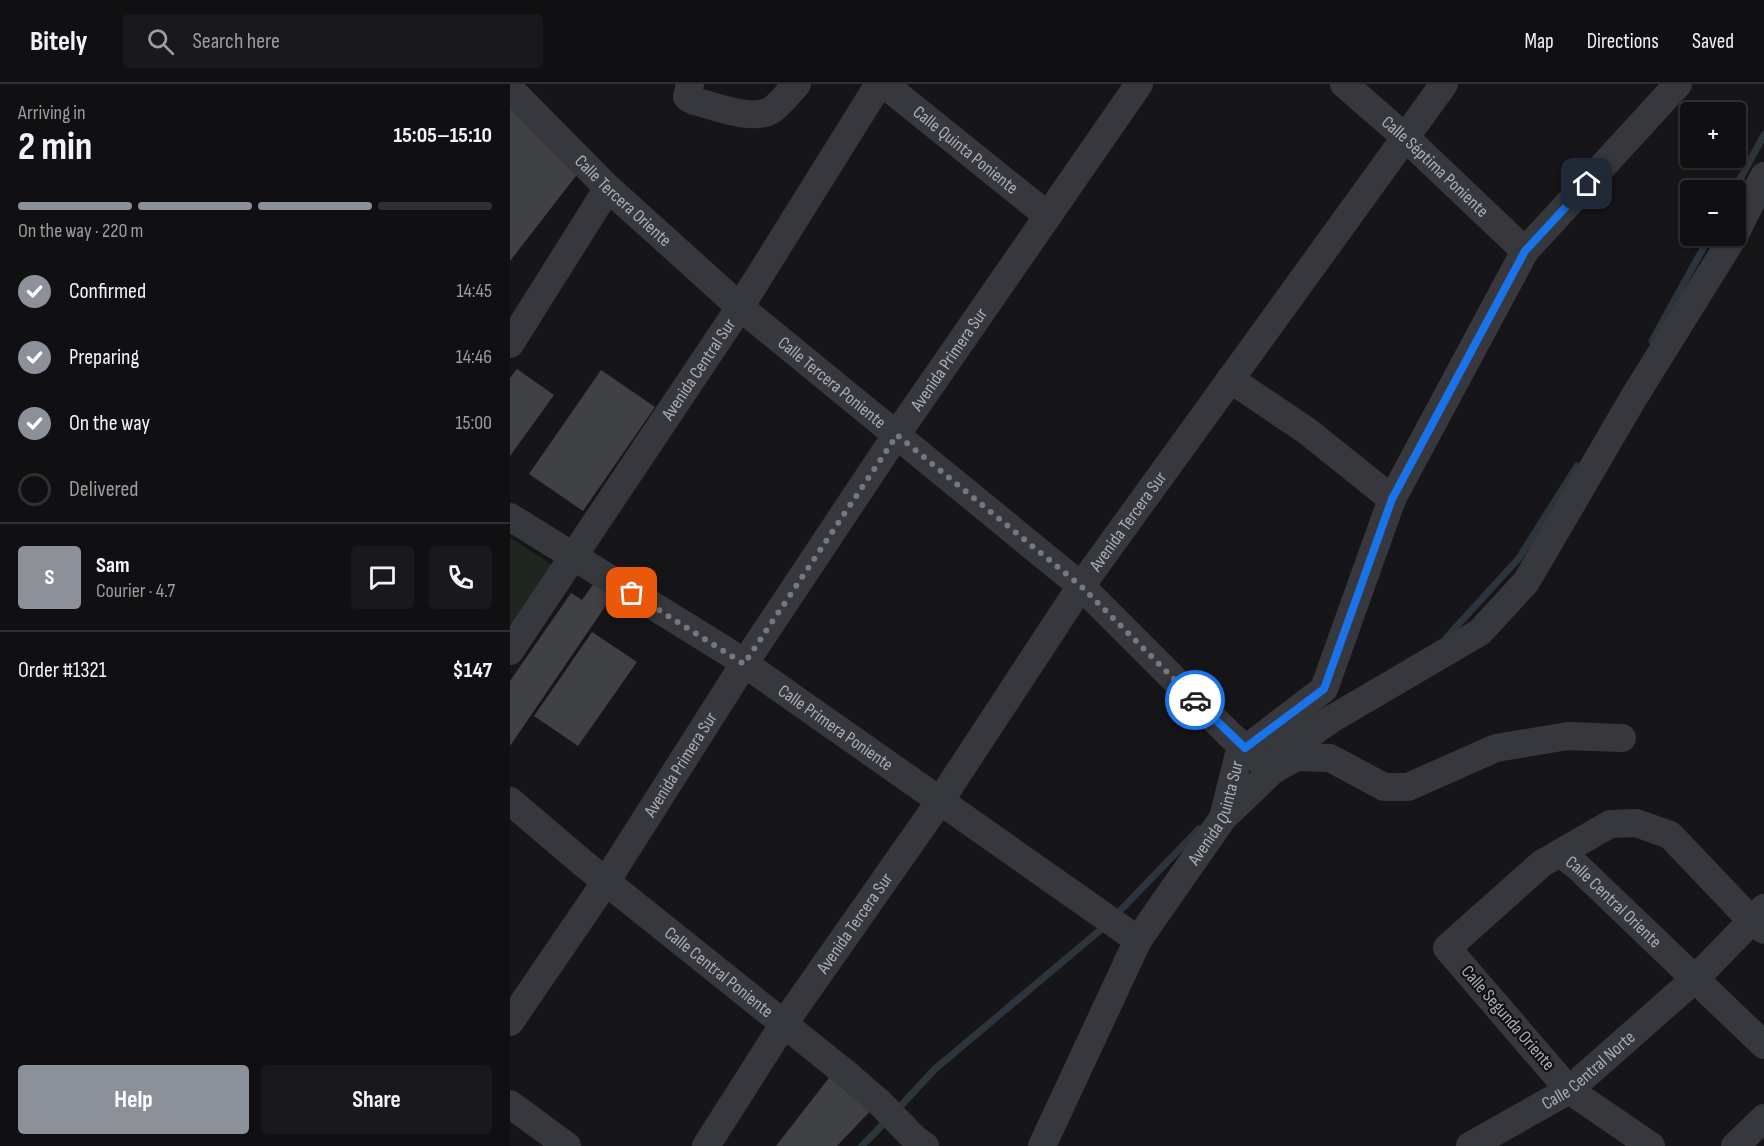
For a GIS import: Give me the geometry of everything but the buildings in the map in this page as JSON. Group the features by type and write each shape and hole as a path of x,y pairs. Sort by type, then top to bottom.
{"street":[{"path":"690,84 687,96 694,101 745,114 760,115 772,110 797,84"},
{"name":"Calle Quinta Poniente","path":"882,84 1048,216"},
{"name":"Avenida Central Sur","path":"510,651 740,307 882,84"},
{"name":"Avenida Primera Sur","path":"510,1022 607,880 744,664 897,435 1138,84"},
{"name":"Calle Séptima Poniente","path":"1344,84 1406,138 1525,251"},
{"name":"Avenida Tercera Sur","path":"706,1146 783,1025 940,801 1081,586 1444,84"},
{"name":"Avenida Quinta Sur","path":"1042,1146 1136,937 1223,815 1270,760 1324,689 1392,499 1525,251 1678,84"},
{"name":"Calle Tercera Oriente","path":"510,89 608,188 740,307"},
{"path":"1746,212 1764,176"},
{"path":"510,344 608,188"},
{"path":"1270,760 1330,720 1480,632 1526,582 1634,397 1728,246"},
{"name":"Calle Tercera Poniente","path":"740,307 1081,586 1230,735 1270,760 1330,758 1384,787 1408,787 1496,748 1568,736 1622,738"},
{"path":"1230,379 1307,431 1392,499"},
{"name":"Calle Primera Poniente","path":"510,517 744,664 1136,937"},
{"name":"Calle Central Poniente","path":"510,801 584,864 607,880 880,1102 914,1138 925,1146"},
{"path":"1571,847 1610,825 1636,823 1670,836 1760,919"},
{"name":"Calle Central Oriente","path":"1447,948 1541,864 1571,847 1578,867 1696,978"},
{"name":"Calle Central Norte","path":"1470,1146 1505,1138 1569,1090 1760,919"},
{"name":"Calle Segunda Oriente","path":"1447,948 1569,1090 1652,1146"},
{"path":"1696,978 1764,1045"},
{"path":"510,1104 567,1146"},
{"path":"1735,1146 1764,1118"}],"shaded area":[{"path":"510,537 558,569 510,639"}],"waterway":[{"path":"1739,180 1764,135"},
{"path":"1652,341 1704,246"},
{"path":"1446,638 1519,558 1577,466"},
{"path":"1115,916 1199,829"},
{"path":"896,1111 935,1069 1105,926"},
{"path":"862,1146 888,1119"}],"way so far":[{"path":"632,593 744,664 897,435 1081,586 1195,700"}],"route":[{"path":"1195,700 1245,748 1324,689 1392,499 1525,251 1587,184"}]}
